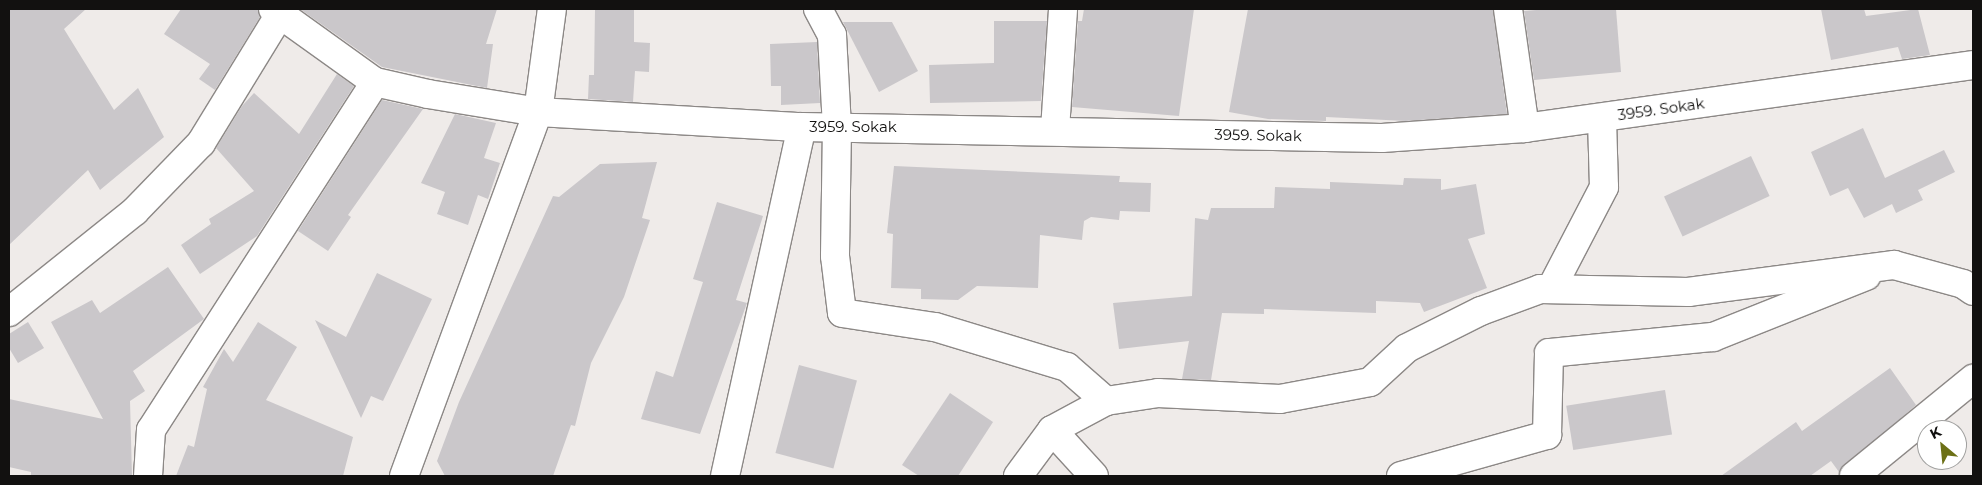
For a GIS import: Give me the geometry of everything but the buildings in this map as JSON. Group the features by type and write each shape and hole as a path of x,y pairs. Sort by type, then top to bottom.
{"street":[{"path":"404,476 538,112 552,9"},
{"path":"818,9 832,35 837,126 836,256 842,313 935,327 1067,368 1106,401"},
{"path":"1054,130 1063,9"},
{"path":"1508,9 1525,128"},
{"path":"9,312 135,211 201,144 278,10 376,82 150,430 148,476"},
{"name":"3959. Sokak","path":"376,82 538,112 802,127 1054,130 1382,138 1525,128 1973,64"},
{"path":"1551,290 1604,188 1602,118"},
{"path":"725,476 802,127"},
{"path":"1401,476 1547,435 1548,353 1713,337 1894,265"},
{"path":"1018,476 1052,430 1106,401 1158,393 1280,399 1370,382 1407,348 1481,311 1551,290 1688,292 1894,265 1963,284 1973,291"},
{"path":"1854,476 1973,379"},
{"path":"1052,430 1094,476"}]}
